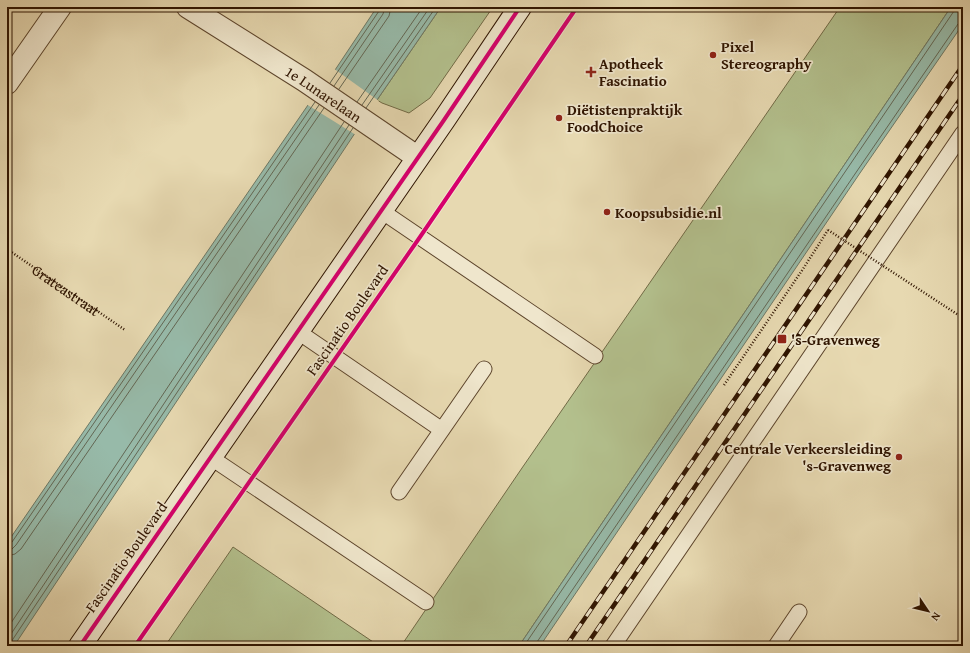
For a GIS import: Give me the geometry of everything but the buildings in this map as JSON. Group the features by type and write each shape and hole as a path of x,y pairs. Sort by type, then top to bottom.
{"street":[{"path":"7,83 60,7"},
{"name":"1e Lunarelaan","path":"188,7 304,80 417,157"},
{"name":"Fascinatio Boulevard","path":"80,646 520,7"}],"lane":[{"path":"613,646 963,133"},
{"path":"380,210 595,356"},
{"name":"Fascinatio Boulevard","path":"297,331 442,430"},
{"path":"399,492 484,369"},
{"path":"210,457 426,602"},
{"path":"776,646 799,612"}],"path":[{"path":"724,386 828,230 963,318"}],"green space":[{"path":"441,7 493,7 430,98 409,113 377,100"},
{"path":"840,7 951,7 519,646 401,646 522,468"},
{"path":"233,547 379,646 165,646"}],"water":[{"path":"377,7 441,7 377,100 14,646 7,646 7,543 308,105 335,70"},
{"path":"951,7 963,7 963,24 860,173 540,646 519,646"}],"pier":[{"path":"333,68 379,101 356,135 306,104"}],"railway":[{"path":"566,646 963,65"},
{"path":"586,646 963,95"}],"cycle path":[{"path":"80,646 444,120 520,7"},
{"path":"135,646 420,237 577,7"}],"place":[{"name":"Pixel Stereography","path":"713,55"},
{"name":"Apotheek Fascinatio","path":"591,72"},
{"name":"Diëtistenpraktijk FoodChoice","path":"559,118"},
{"name":"Koopsubsidie.nl","path":"607,212"},
{"name":"'s-Gravenweg","path":"782,339"},
{"name":"Centrale Verkeersleiding 's-Gravenweg","path":"899,457"}]}
